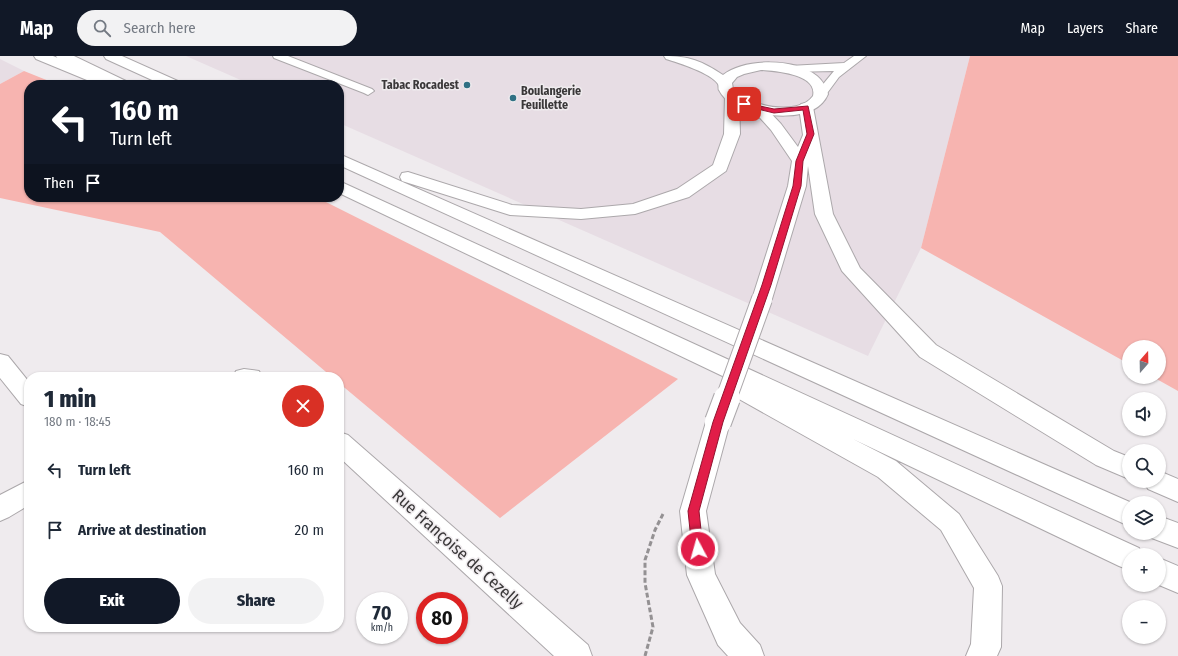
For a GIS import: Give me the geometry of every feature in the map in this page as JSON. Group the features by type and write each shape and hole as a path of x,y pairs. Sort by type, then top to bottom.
{"main road":[{"path":"40,56 99,80"},
{"path":"63,56 113,80"},
{"path":"111,56 164,80"},
{"path":"116,56 136,68"},
{"path":"344,159 373,165 510,210 581,214 635,209 683,193 720,167 732,134 729,90 729,76 732,68 761,66 789,69 812,79 819,86 821,94 817,102 806,108 790,111 758,108 744,104 729,90 702,67 671,56"},
{"path":"758,108 776,127 800,161"},
{"path":"806,108 824,214 852,271 928,351 1105,458 1122,465"},
{"path":"749,656 729,634 701,575 693,511 718,422 762,299 797,186 800,161 810,134"},
{"path":"344,160 1122,511"},
{"path":"344,188 534,276 1122,554"},
{"path":"534,276 887,469 950,522 988,586 986,647 981,656"},
{"path":"0,362 24,392"},
{"name":"Rue Françoise de Cezelly","path":"344,446 577,656"},
{"path":"1166,485 1178,491"},
{"path":"0,509 24,494"},
{"path":"1166,531 1178,536"},
{"path":"1166,574 1178,580"}],"lane":[{"path":"278,56 340,80"},
{"path":"821,94 835,75 861,56"},
{"path":"789,69 848,66"},
{"path":"344,82 368,91"}],"path":[{"path":"645,656 653,627 645,583 645,560 664,509"}],"shaded area":[{"path":"186,56 970,56 921,248 868,356 344,125 344,80 241,80"},
{"path":"970,56 1178,56 1178,391 1166,384 1166,340 1122,340 1122,360 921,248"},
{"path":"0,59 24,71 0,84"},
{"path":"24,71 46,80 24,80 24,202 326,202 678,379 500,518 344,387 344,372 326,372 160,232 0,198 0,84"}],"place":[{"name":"Tabac Rocadest","path":"467,85"},
{"name":"Boulangerie Feuillette","path":"513,98"}],"route":[{"path":"698,549 693,511 718,422 757,313 797,186 800,161 810,134 806,108 790,111 774,111 744,104"}]}
